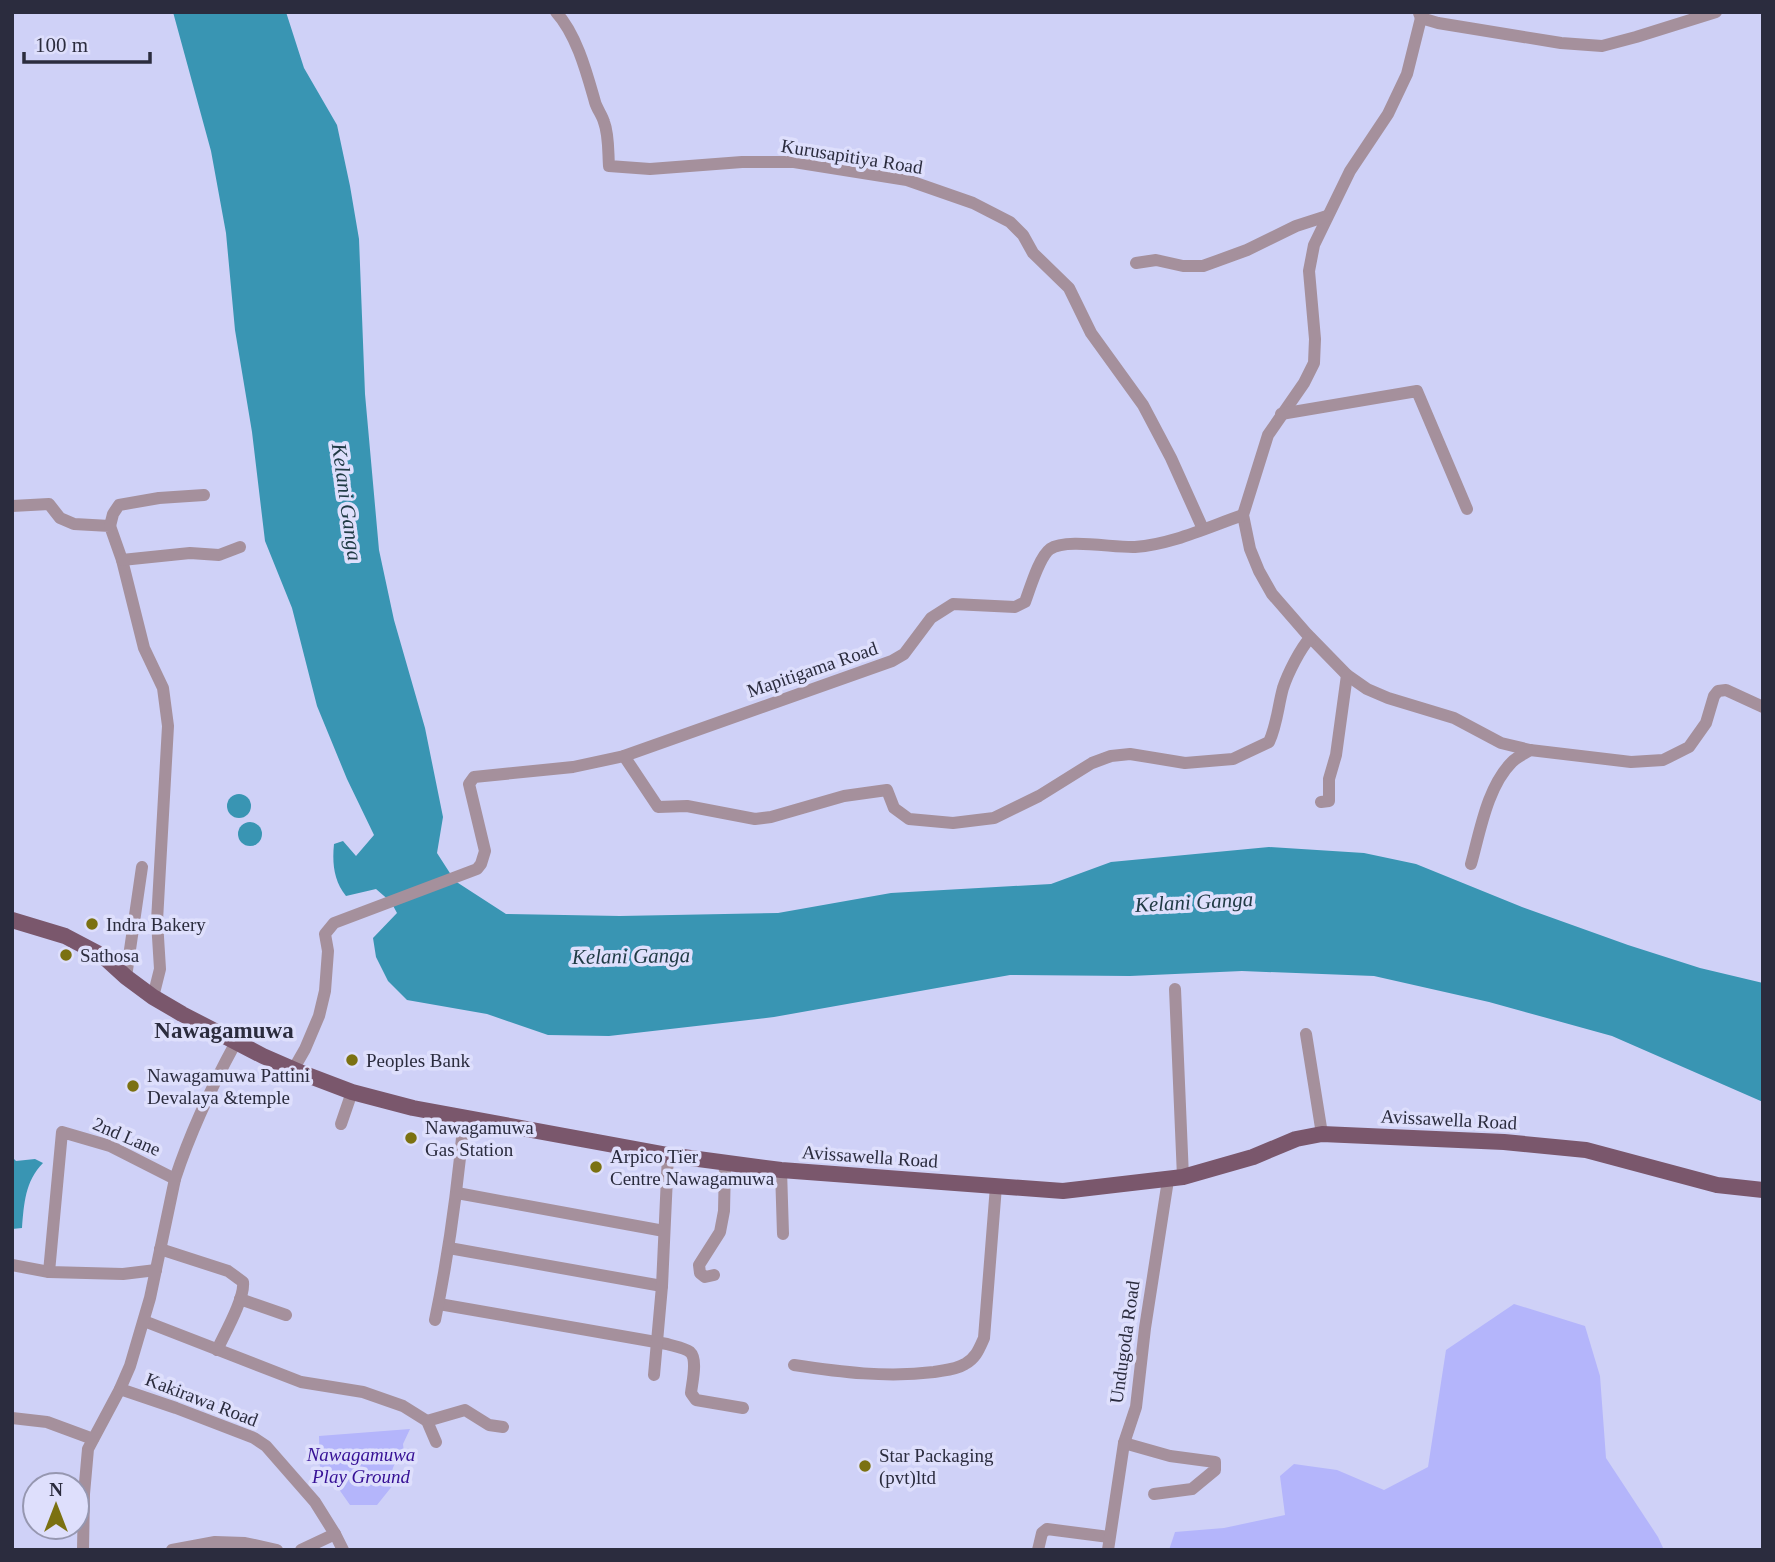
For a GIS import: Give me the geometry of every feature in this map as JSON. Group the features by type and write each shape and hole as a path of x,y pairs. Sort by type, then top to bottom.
{"main road":[{"name":"Avissawella Road","path":"12,920 65,936 103,956 153,997 182,1014 293,1070 352,1092 413,1108 725,1164 781,1171 1063,1191 1175,1179 1253,1157 1296,1139 1322,1134 1504,1142 1586,1150 1717,1185 1763,1190"}],"street":[{"name":"Kurusapitiya Road","path":"556,12 582,59 605,123 609,166 650,169 742,162 793,162 907,180 973,203 1010,222 1023,235 1033,253 1069,288 1091,333 1143,405 1171,458 1203,529"},
{"path":"1716,12 1602,46 1561,43 1438,23 1419,15 1407,74 1388,114 1350,171 1314,245 1309,271 1315,339 1314,363 1304,383 1268,435 1243,515 1250,549 1272,594 1347,675 1367,689 1454,718 1501,743 1530,750 1630,762 1663,760 1689,747 1706,723 1718,691 1726,690 1763,708"},
{"path":"1136,262 1156,260 1182,267 1203,266 1247,250 1296,226 1327,216"},
{"path":"1281,414 1417,391 1467,509"},
{"path":"153,997 160,969 157,921 169,726 163,688 144,648 122,560 110,526 119,505 159,498 204,495"},
{"path":"12,506 49,504 60,518 75,524 110,526"},
{"name":"Mapitigama Road","path":"293,1070 318,1016 325,991 328,951 325,934 334,923 477,869 481,864 485,851 470,784 474,777 573,767 624,756 892,661 904,654 932,618 953,604 1015,607 1026,602 1041,561 1048,550 1061,544 1133,547 1161,544 1243,515"},
{"path":"122,560 190,553 219,555 240,547"},
{"path":"624,756 658,807 687,806 755,819 844,796 887,790 894,808 909,819 953,823 995,818 1039,796 1092,763 1111,756 1129,754 1185,762 1233,759 1269,742 1274,731 1283,686 1304,644 1310,638"},
{"path":"1321,802 1329,801 1329,779 1336,755 1347,675"},
{"path":"1471,864 1487,806 1500,778 1512,762 1530,750"},
{"path":"126,977 142,867"},
{"name":"Undugoda Road","path":"1109,1543 1124,1443 1136,1407 1144,1328 1175,1179 1175,989"},
{"path":"1306,1034 1322,1134"},
{"path":"83,1550 83,1494 88,1448 130,1366 144,1321 175,1179 195,1122 236,1042"},
{"path":"341,1124 352,1092"},
{"path":"435,1320 457,1193 464,1117"},
{"name":"2nd Lane","path":"49,1272 62,1132 110,1146 175,1179"},
{"path":"654,1375 662,1286 668,1155"},
{"path":"714,1275 705,1277 700,1273 699,1265 720,1232 724,1211 725,1164"},
{"path":"781,1171 783,1234"},
{"path":"793,1365 853,1374 916,1374 956,1369 968,1362 977,1353 984,1338 996,1186"},
{"path":"457,1193 664,1231"},
{"path":"716,1238 716,1257"},
{"path":"449,1248 662,1286"},
{"path":"160,1250 228,1271 243,1282 244,1289 240,1300 217,1350"},
{"path":"12,1265 49,1272 123,1274 156,1270"},
{"path":"240,1300 286,1315"},
{"path":"439,1304 667,1344 690,1351 694,1369 691,1393 696,1400 743,1408"},
{"path":"144,1321 301,1382 362,1392 403,1406 427,1421 436,1442"},
{"name":"Kakirawa Road","path":"120,1389 254,1438 266,1446 315,1502 343,1550"},
{"path":"427,1421 465,1410 489,1425 503,1427"},
{"path":"12,1418 47,1422 93,1439"},
{"path":"1124,1443 1170,1456 1215,1462 1215,1470 1192,1489 1154,1494"},
{"path":"1038,1550 1042,1533 1048,1529 1109,1543"},
{"path":"301,1550 335,1534"},
{"path":"173,1550 245,1543 277,1550"}],"green space":[{"path":"1514,1304 1585,1326 1600,1376 1606,1458 1664,1550 1169,1550 1175,1532 1224,1528 1285,1515 1280,1476 1294,1464 1337,1470 1384,1490 1428,1467 1446,1350"},
{"name":"Nawagamuwa Play Ground","path":"410,1429 403,1444 404,1453 393,1467 393,1485 377,1505 350,1505 336,1485 320,1470 319,1436"}],"water":[{"name":"Kelani Ganga","path":"173,12 286,12 304,68 337,125 359,239 365,394 379,550 394,620 425,728 443,817 437,853 455,881 506,914 620,916 778,913 891,893 1051,884 1111,862 1269,847 1364,853 1416,864 1522,907 1628,945 1700,968 1763,983 1763,1102 1612,1036 1489,1002 1374,976 1242,971 1130,976 1010,975 774,1017 609,1036 548,1035 487,1014 407,1000 388,981 376,957 373,938 397,913 391,902 376,889 346,896 335,872 334,844 343,841 356,856 374,835 317,706 292,608 265,541 252,432 235,330 226,233 211,151"},
{"path":"239,794 248,797 251,806 248,815 239,818 230,815 227,806 230,797"},
{"path":"250,822 259,825 262,834 259,843 250,846 241,843 238,834 241,825"},
{"path":"12,1157 16,1161 35,1159 43,1163 29,1185 22,1228 12,1229"}],"place":[{"name":"Indra Bakery","path":"92,924"},
{"name":"Sathosa","path":"66,955"},
{"name":"Peoples Bank","path":"352,1060"},
{"name":"Nawagamuwa Pattini Devalaya &temple","path":"133,1086"},
{"name":"Nawagamuwa Gas Station","path":"411,1138"},
{"name":"Arpico Tier Centre Nawagamuwa","path":"596,1167"},
{"name":"Star Packaging (pvt)ltd","path":"865,1466"}],"district":[{"name":"Nawagamuwa","path":"224,1030"}]}
